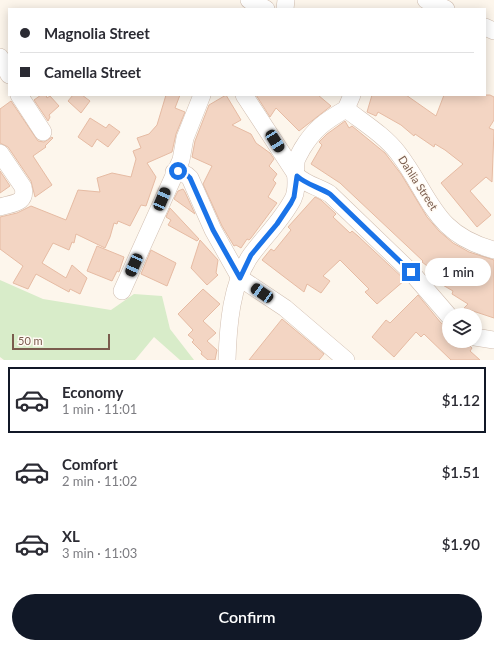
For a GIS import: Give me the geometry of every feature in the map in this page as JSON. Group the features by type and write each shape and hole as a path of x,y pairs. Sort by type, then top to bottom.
{"street":[{"path":"249,0 264,8"},
{"path":"426,0 444,8"},
{"path":"0,57 8,73"},
{"path":"20,96 43,132"},
{"path":"122,291 174,172 181,160 185,138 202,96"},
{"path":"245,96 297,176 305,183 323,190 335,199 411,272 442,308"},
{"path":"227,360 231,314 240,278 251,255 277,224 294,197 297,176 295,162 310,134 349,102"},
{"name":"Dahlia Street","path":"349,102 396,151 430,205 458,235 476,245 494,250"},
{"path":"0,153 23,187 24,192 23,198 19,202 0,207"},
{"path":"174,172 178,171 186,174 190,178 213,230 240,278 285,308 346,360"},
{"path":"482,338 494,340"}],"green space":[{"path":"0,280 43,299 111,310 134,294 162,296 170,329 194,360 180,360 154,337 135,360 4,360 0,357"}],"building":[{"path":"490,95 494,97 494,120 489,128 494,130 492,182 486,177 470,191 491,215 477,227 441,183 463,164 445,150 435,144 434,147 415,134 414,136 401,125 378,112 376,116 367,112 372,96 407,96 436,116 444,96"},
{"path":"40,96 46,96 47,98 50,96 59,106 49,115 50,117 48,121 34,100"},
{"path":"72,96 83,96 90,101 81,113 68,101"},
{"path":"166,96 180,96 175,108 185,112 176,134 172,152 147,163 156,177 146,206 141,205 130,226 118,221 117,224 114,223 105,248 76,234 74,243 72,242 69,250 53,243 42,263 66,278 72,265 87,278 80,294 70,289 69,292 36,274 28,289 13,283 23,266 0,249 0,217 17,213 31,206 66,220 78,190 100,192 97,178 112,173 131,177 136,159 133,151 141,148 137,138 149,134 157,125"},
{"path":"227,96 241,120 232,125 251,134 256,143 270,153 274,159 269,166 277,174 273,180 276,183 268,197 277,203 251,238 249,240 247,239 241,248 236,245 234,246 222,226 203,184 212,166 192,157 195,141 209,105"},
{"path":"257,96 319,96 331,106 299,131 276,108 270,117"},
{"path":"11,101 38,141 44,142 52,137 53,138 45,146 46,147 33,156 52,185 35,197 31,181 8,147 0,143 0,109"},
{"path":"90,118 106,128 109,124 120,132 108,147 97,139 92,147 78,137"},
{"path":"345,121 349,128 352,126 385,153 401,174 427,217 439,231 453,243 469,252 494,260 494,318 482,314 482,308 464,308 468,304 452,294 453,291 441,284 444,279 422,262 423,261 340,183 311,164 322,145 319,142"},
{"path":"0,171 10,186 0,193"},
{"path":"183,189 195,214 174,199 178,191"},
{"path":"315,197 321,200 336,214 333,217 350,233 352,231 358,236 405,280 377,304 365,292 369,289 340,260 323,276 330,281 321,293 307,284 304,292 262,260 271,249 274,251 291,230 288,227"},
{"path":"170,208 199,239 197,241 168,225 171,220 166,217"},
{"path":"200,240 218,260 216,273 218,275 207,285 191,268"},
{"path":"97,246 124,257 119,272 117,271 112,281 87,271"},
{"path":"151,250 176,263 167,286 141,274"},
{"path":"203,289 220,304 203,321 216,333 207,341 217,350 215,360 208,360 201,354 202,352 192,342 194,340 188,335 193,330 178,314"},
{"path":"418,295 442,324 442,348 472,348 470,351 480,360 451,360 424,334 421,337 416,332 394,357 372,337 386,320 390,323"},
{"path":"282,319 324,354 319,360 249,360"}],"route":[{"path":"178,171 186,174 190,178 213,230 240,278 251,255 277,224 291,203 296,190 297,176 305,183 330,194 411,272"}]}
